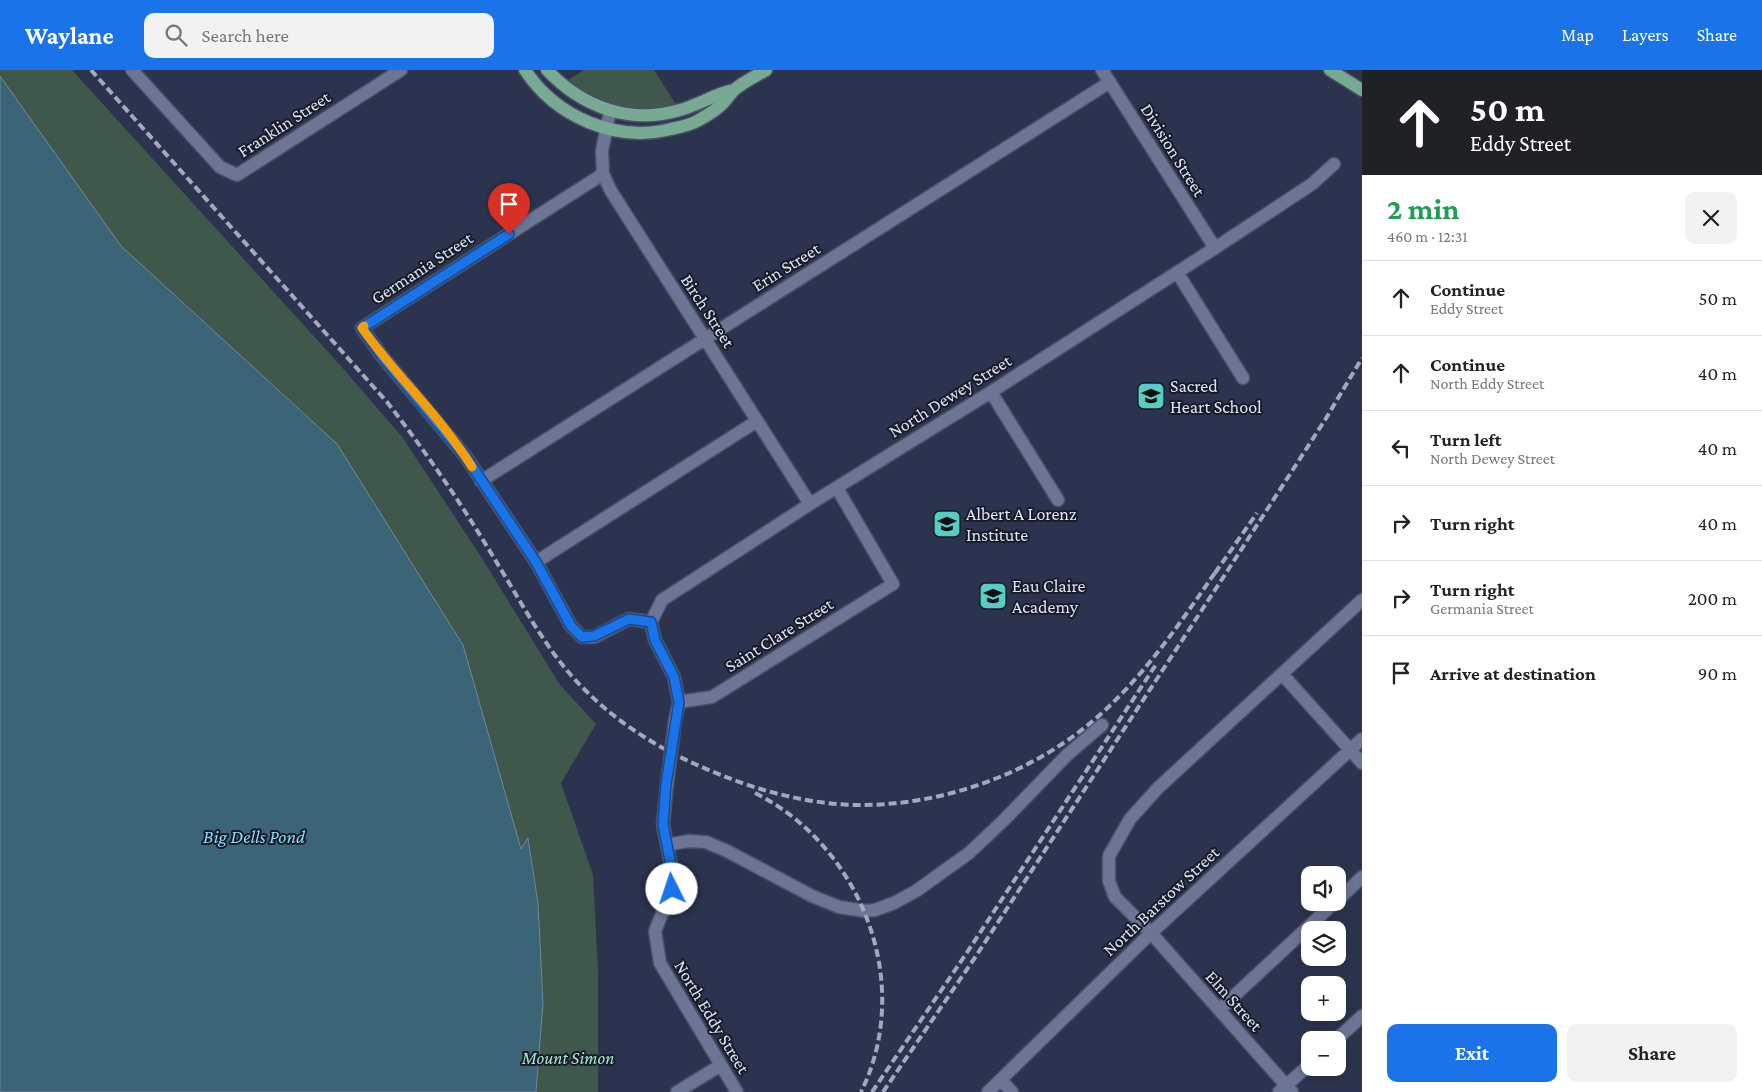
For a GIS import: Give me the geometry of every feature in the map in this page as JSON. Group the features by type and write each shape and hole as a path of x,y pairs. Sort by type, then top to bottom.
{"main road":[{"path":"525,70 551,100 576,116 606,128 626,133 657,132 692,123 720,106 734,90 766,70"},
{"path":"547,70 557,81 580,98 610,111 622,113 649,115 668,113 682,110 721,92 734,90"},
{"path":"1330,70 1362,90"}],"street":[{"name":"Franklin Street","path":"132,70 220,167 237,175 401,70"},
{"name":"Division Street","path":"1102,70 1215,248"},
{"name":"Erin Street","path":"481,481 1110,82"},
{"name":"Birch Street","path":"610,111 602,151 603,174 611,191 810,504"},
{"name":"North Dewey Street","path":"651,622 662,600 810,504 991,392 1215,248 1312,184 1334,164"},
{"name":"Germania Street","path":"481,481 451,438 382,356 362,328 603,174"},
{"path":"1177,272 1243,378"},
{"path":"991,392 1058,500"},
{"path":"536,562 757,421"},
{"path":"481,481 536,562 571,626 582,637 594,636 629,619 651,622 655,640 674,677 679,702"},
{"name":"Saint Clare Street","path":"679,702 712,698 893,584 836,488"},
{"name":"Elm Street","path":"1286,1090 1220,1010 1151,933 1115,897 1109,881 1109,856 1130,819 1158,788 1362,600"},
{"path":"1282,674 1362,763"},
{"name":"North Eddy Street","path":"679,702 666,784 663,824 671,866 672,889 655,930 660,962 737,1092"},
{"path":"667,845 688,840 706,842 727,851 812,896 839,907 865,911 875,910 894,903 916,891 969,852 1003,822 1034,787 1067,755 1102,725"},
{"name":"North Barstow Street","path":"988,1092 1151,933 1362,739"},
{"path":"1346,892 1362,877"},
{"path":"1220,1010 1325,911"},
{"path":"1346,1031 1362,1016"},
{"path":"677,1092 721,1065"},
{"path":"1286,1090 1301,1074"},
{"path":"1001,1080 1012,1092"}],"green space":[{"name":"Mount Simon","path":"0,70 72,70 340,365 403,438 480,555 560,685 596,724 561,783 593,875 598,971 598,1092 536,1092 543,1003 538,903 529,839 521,850 337,444 120,246 0,76"},
{"path":"584,70 654,70 677,106 637,109 607,104 581,91 567,81"}],"water":[{"name":"Big Dells Pond","path":"0,76 121,246 337,444 463,645 521,849 528,838 538,903 543,1003 536,1092 0,1092"}],"railway":[{"path":"91,70 387,402 456,498 536,627 571,676 600,704 632,729 666,750 702,767 753,787 787,796 804,800 856,805 915,801 945,795 1002,776 1055,749 1100,715 1120,696 1172,634 1219,567"},
{"path":"883,1092 974,959 1228,570 1325,420 1362,358"},
{"path":"1215,573 1257,513"},
{"path":"872,1092 966,954 1157,663"},
{"path":"755,793 792,817 824,847 849,882 868,922 879,963 882,1007 876,1050 861,1092"}],"slow traffic":[{"path":"364,326 362,328 382,356 451,438 472,467"}],"place":[{"name":"Sacred Heart School","path":"1151,396"},
{"name":"Albert A Lorenz Institute","path":"947,524"},
{"name":"Eau Claire Academy","path":"993,596"}],"route":[{"path":"509,234 362,328 382,356 466,457 536,562 571,626 582,637 594,636 629,619 651,622 655,640 674,677 679,702 666,784 663,824 671,866 672,889"}]}
